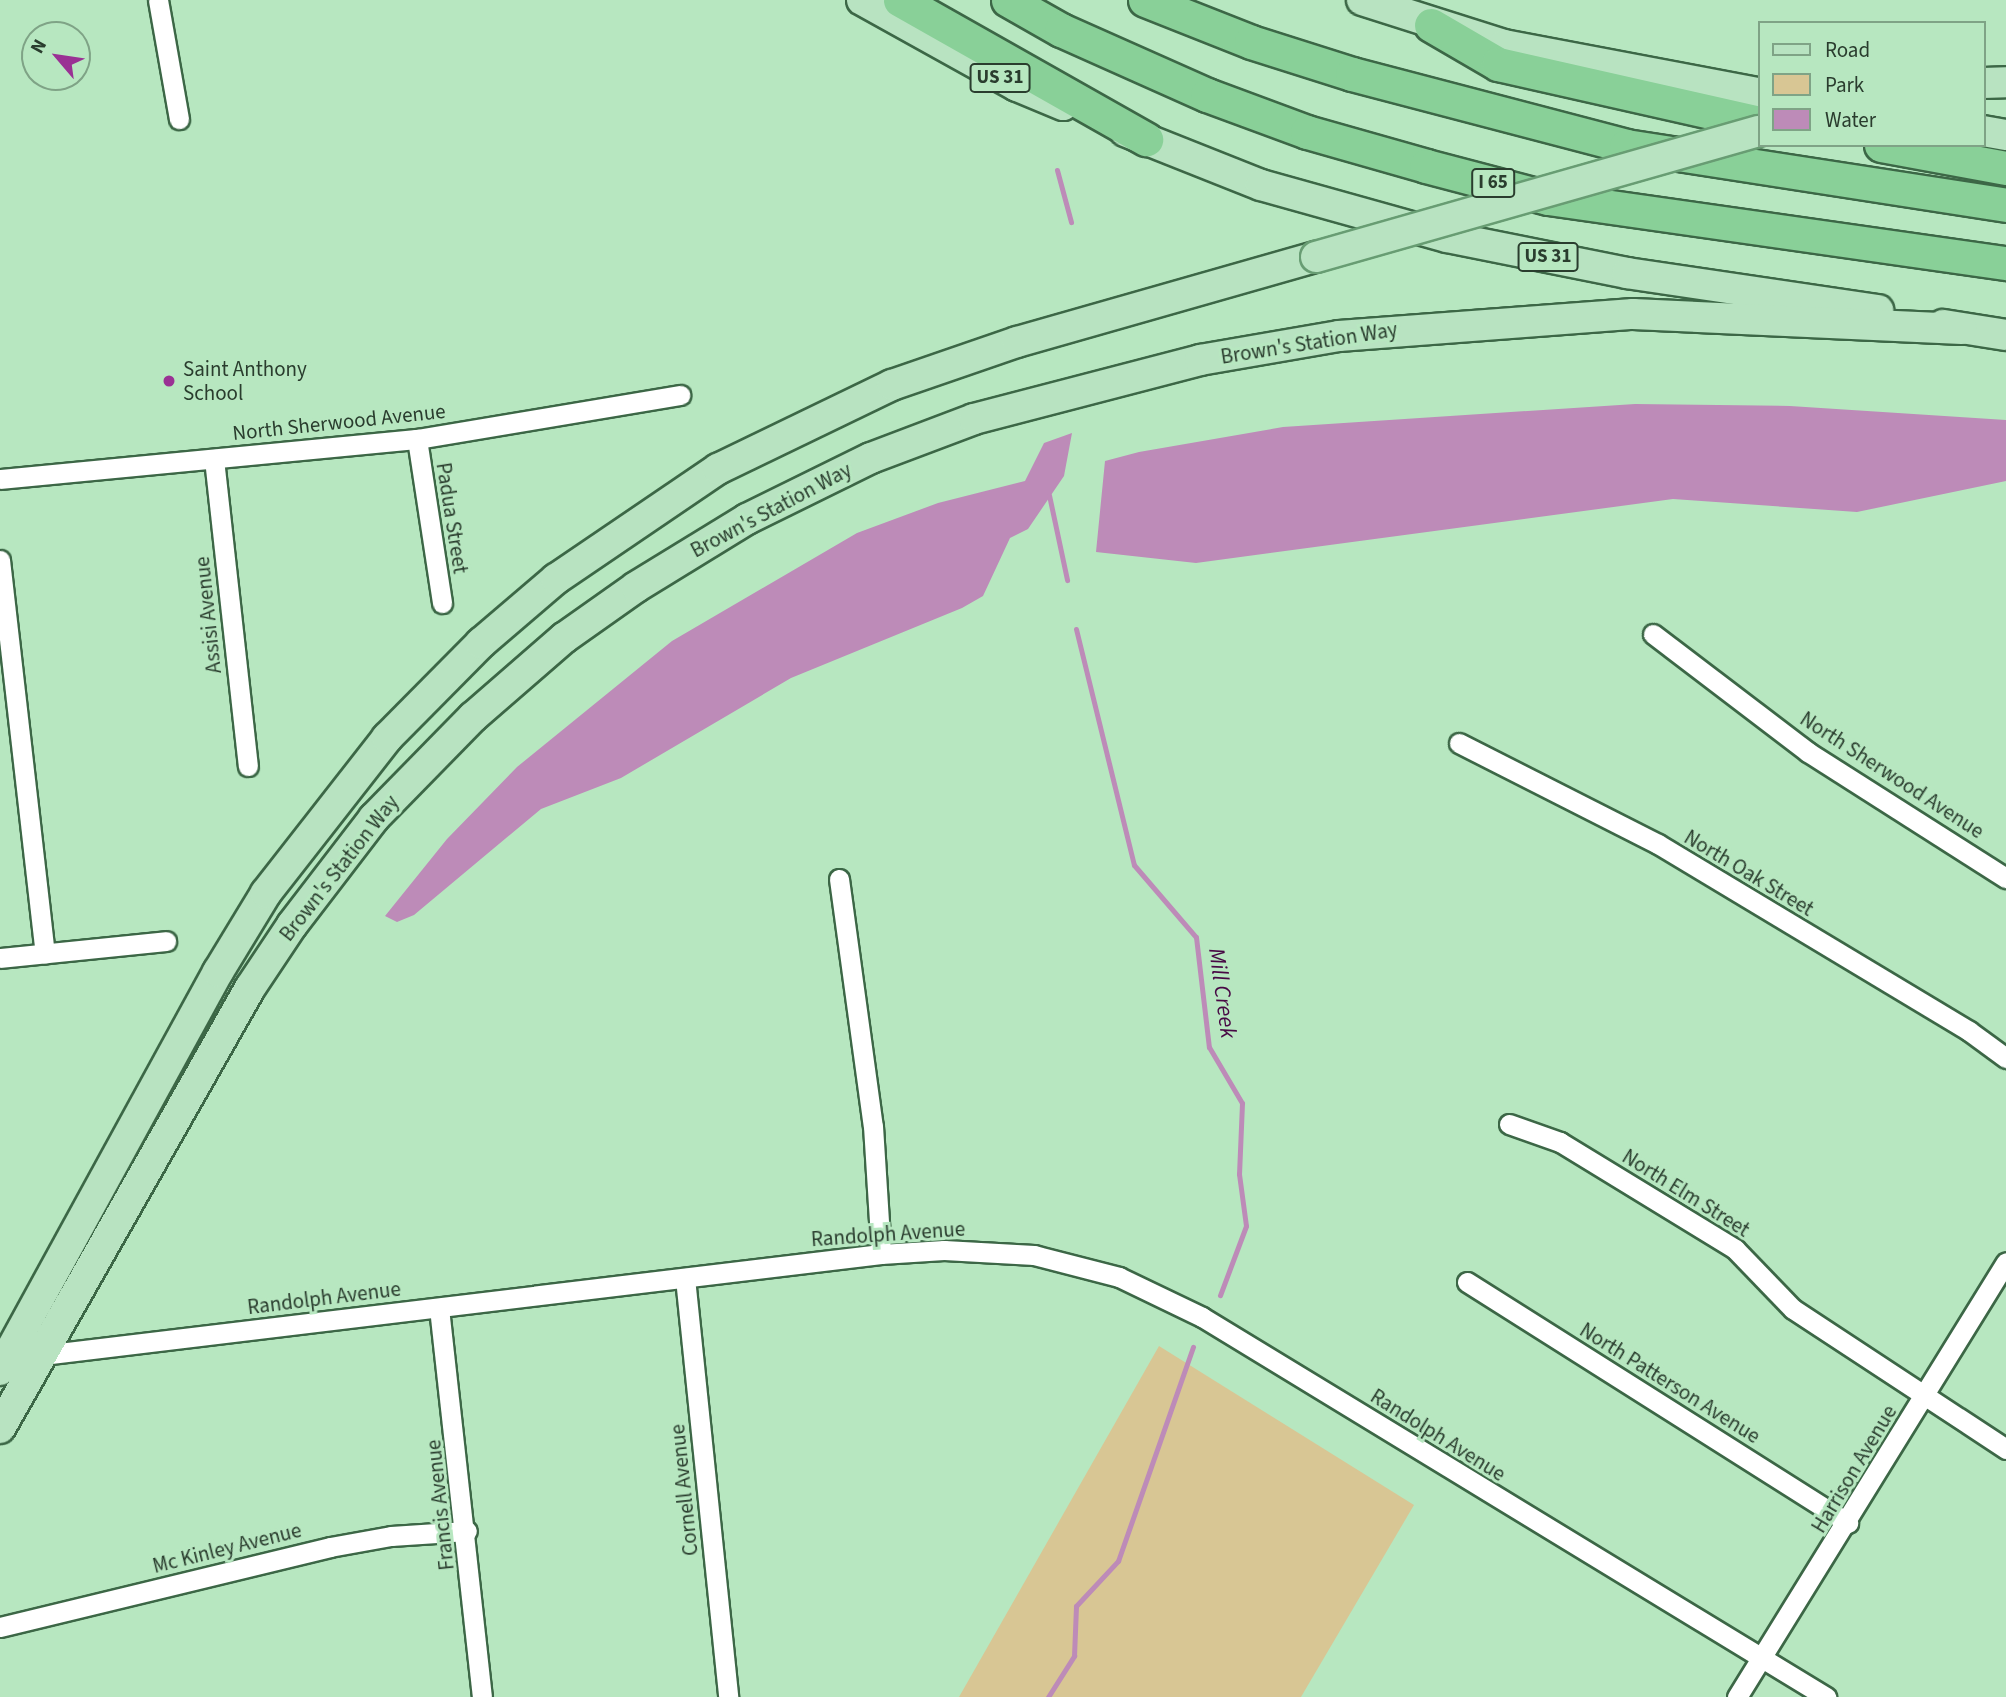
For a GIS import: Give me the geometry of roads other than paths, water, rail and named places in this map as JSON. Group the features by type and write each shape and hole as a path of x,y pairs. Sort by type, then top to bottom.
{"highway":[{"path":"900,0 1146,139"},
{"name":"I 65","path":"1008,0 1061,30 1207,95 1307,132 1426,166 1548,198 2006,263"},
{"path":"1145,0 1251,42 1352,74 1626,146 2006,205"},
{"path":"1431,25 1498,64 1758,123"},
{"path":"1892,147 2006,168"}],"main road":[{"name":"US 31","path":"862,0 1017,86 1261,186 1447,237 1627,273 1867,307 1962,329 2006,335"},
{"path":"1362,0 1431,25 1600,65 1758,93"},
{"path":"1985,83 2006,82"},
{"name":"Brown's Station Way","path":"2,1364 218,972 274,882 387,738 481,643 556,579 718,469 892,385 1017,342 1758,131"},
{"path":"1985,131 2006,135"},
{"name":"Brown's Station Way","path":"0,1428 250,988 292,925 374,818 473,717 564,638 647,580 747,519 871,458 974,419 1200,360 1339,336 1633,314 1962,329"}],"street":[{"path":"158,0 179,119"},
{"name":"North Sherwood Avenue","path":"0,479 417,439 680,395"},
{"name":"Padua Street","path":"417,439 442,603"},
{"name":"Assisi Avenue","path":"214,459 248,766"},
{"path":"0,561 8,713 45,953"},
{"name":"North Sherwood Avenue","path":"1653,634 1808,752 2006,878"},
{"name":"North Oak Street","path":"1459,743 1658,844 2006,1058"},
{"path":"839,878 873,1126 881,1254"},
{"path":"0,958 166,941"},
{"name":"North Elm Street","path":"1509,1124 1560,1142 1735,1249 1793,1309 1904,1380 1923,1398 2006,1449"},
{"name":"Randolph Avenue","path":"2,1364 40,1356 881,1254 944,1250 1034,1255 1119,1277 1173,1301 1760,1660 1826,1697"},
{"name":"Harrison Avenue","path":"1737,1697 1848,1523 2006,1262"},
{"name":"Cornell Avenue","path":"685,1278 728,1697"},
{"name":"North Patterson Avenue","path":"1467,1282 1848,1523"},
{"name":"Francis Avenue","path":"439,1308 467,1531 482,1697"},
{"name":"Mc Kinley Avenue","path":"0,1627 330,1547 467,1531"}],"water":[{"path":"1635,404 1790,406 2006,420 2006,481 1857,512 1673,499 1196,563 1096,552 1105,461 1139,452 1283,427"},
{"path":"1072,433 1064,476 1028,529 1010,538 983,596 962,608 791,678 621,778 541,809 414,915 397,922 385,916 447,839 517,767 672,641 857,533 938,503 1025,481 1044,443"}],"waterway":[{"name":"Mill Creek","path":"1057,170 1071,222"},
{"name":"Mill Creek","path":"1049,495 1067,580"},
{"name":"Mill Creek","path":"1076,629 1134,865 1196,937 1209,1047 1242,1103 1239,1174 1246,1226 1220,1295"},
{"name":"Mill Creek","path":"1048,1697 1074,1656 1076,1606 1118,1561 1193,1347"}],"place":[{"name":"Saint Anthony School","path":"169,381"}]}
